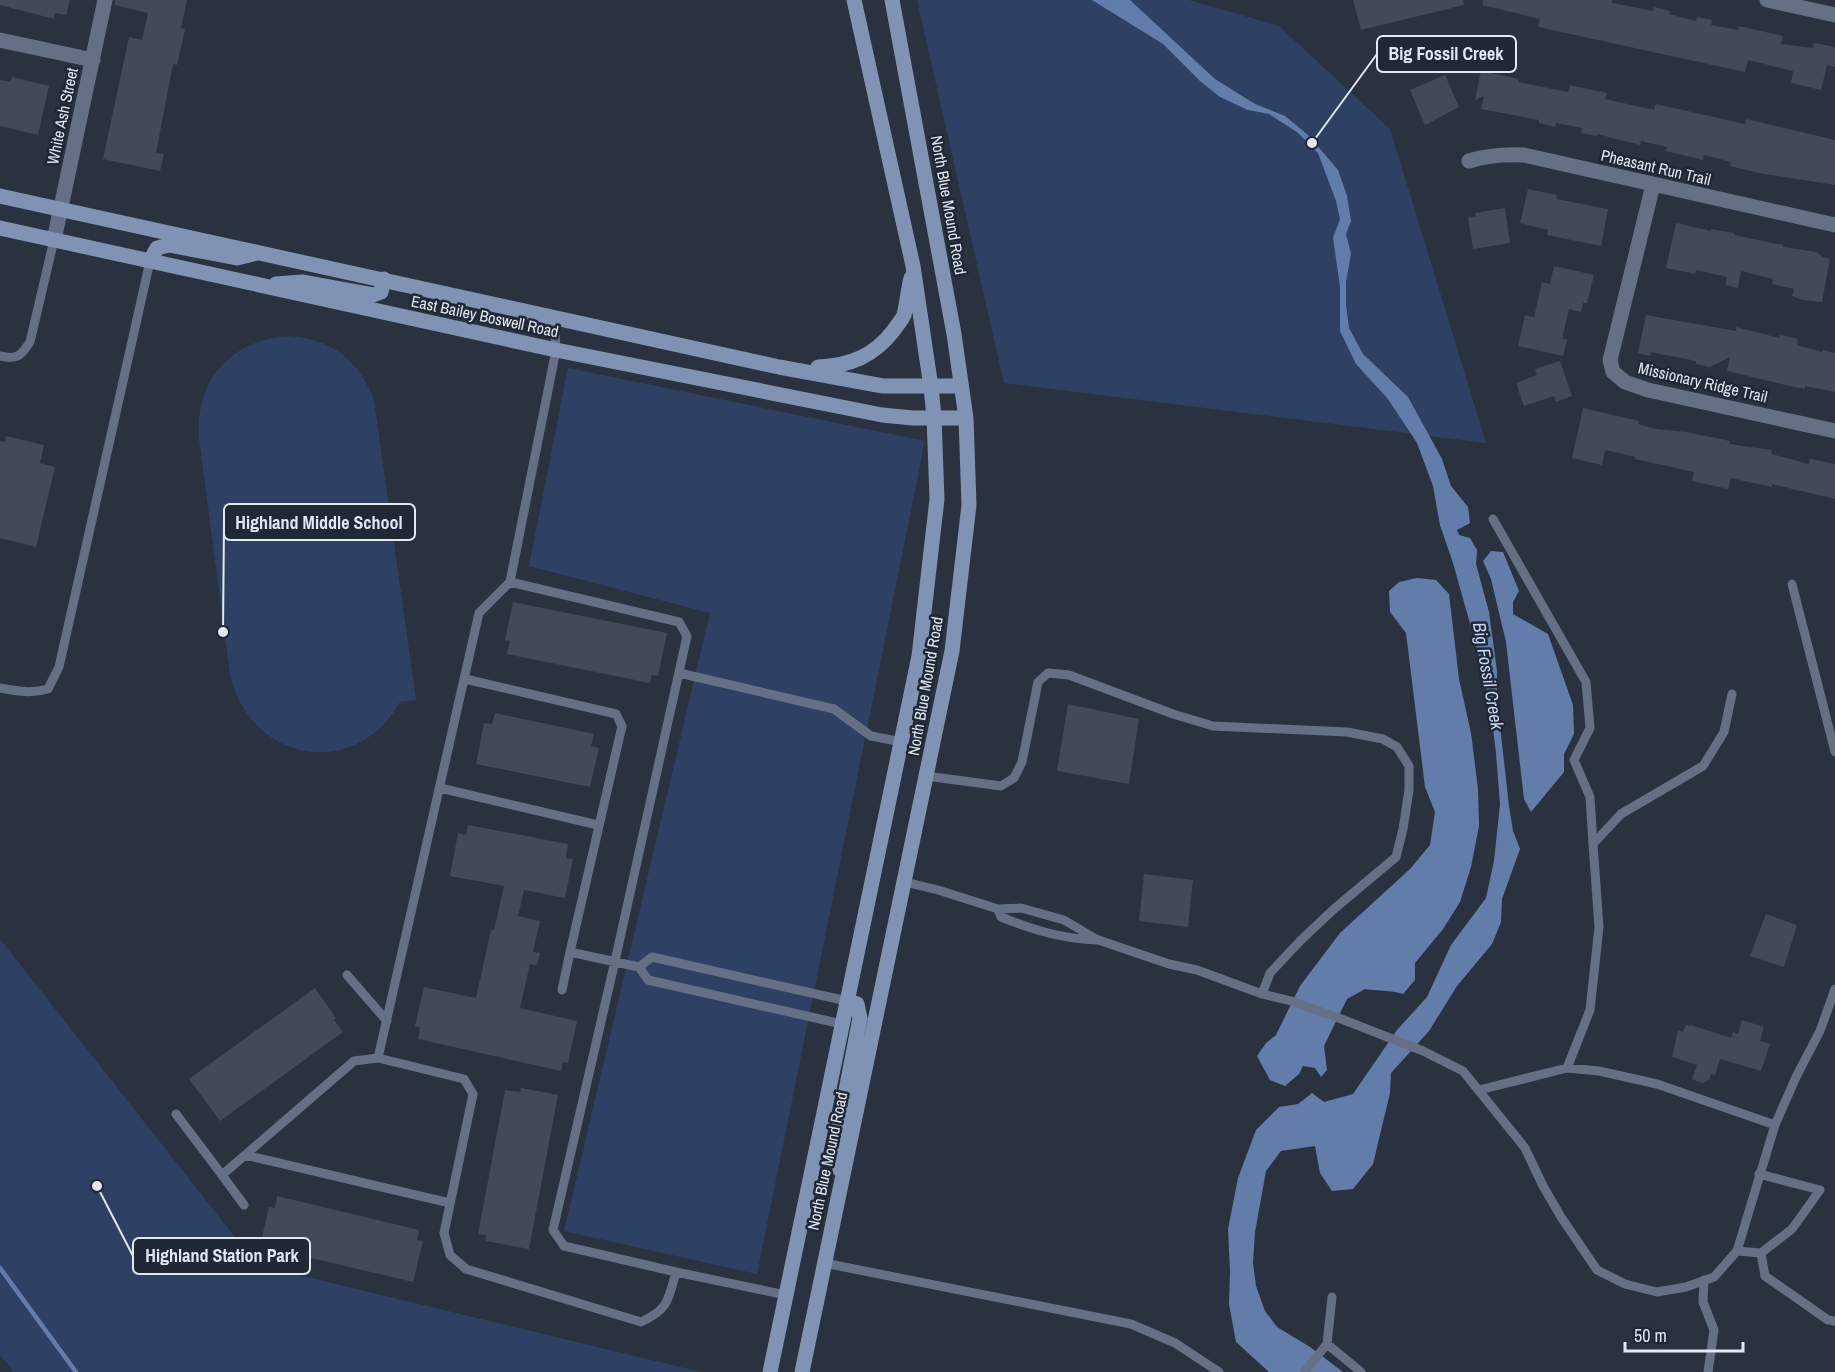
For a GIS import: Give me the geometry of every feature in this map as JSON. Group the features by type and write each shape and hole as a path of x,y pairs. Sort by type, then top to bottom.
{"main road":[{"name":"North Blue Mound Road","path":"770,1372 919,656 937,499 931,387 913,266 854,0"},
{"name":"North Blue Mound Road","path":"802,1372 952,651 969,505 966,418 954,334 892,0"},
{"name":"East Bailey Boswell Road","path":"0,196 779,367 883,386 961,386"},
{"name":"East Bailey Boswell Road","path":"0,228 556,350 882,415 913,418 966,418"},
{"path":"150,261 158,248 168,245 237,258 260,252"},
{"name":"North Blue Mound Road","path":"779,367 838,366 859,360 876,350 903,317 913,266"},
{"path":"258,285 302,282 373,295 381,292 384,279"},
{"path":"841,1182 836,1142 860,1018 858,1004 847,1001"}],"street":[{"name":"White Ash Street","path":"54,240 105,0"},
{"path":"1767,0 1835,15"},
{"path":"0,40 93,60"},
{"name":"Pheasant Run Trail","path":"1469,161 1484,156 1524,154 1835,225"},
{"name":"Missionary Ridge Trail","path":"1653,185 1610,360 1612,372 1625,382 1648,390 1835,432"}],"lane":[{"path":"0,356 12,359 23,353 30,342 54,240"},
{"path":"0,688 23,693 36,693 48,689 59,667 150,261"},
{"path":"378,1058 479,613 510,582 556,350 555,333 546,315"},
{"path":"1493,519 1586,682 1590,728 1574,760 1590,797 1599,927 1590,1010 1567,1068"},
{"path":"510,582 679,622 687,636 553,1230 564,1246 786,1294"},
{"path":"1792,584 1835,752"},
{"path":"926,776 1001,786 1014,778 1022,762 1038,682 1048,673 1069,675 1173,714 1213,726 1347,732 1383,740 1397,747 1409,766 1409,790 1396,857 1301,940 1270,973 1262,994"},
{"path":"679,674 834,709 871,736 902,742"},
{"path":"465,679 616,714 622,726 562,990"},
{"path":"1593,844 1621,814 1703,766 1724,732 1732,694"},
{"path":"440,788 598,825"},
{"path":"905,882 998,909 1021,908 1064,920 1100,940 1169,964 1197,970 1262,994 1292,1001 1423,1051 1463,1071 1525,1148 1555,1207 1597,1270 1625,1284 1657,1292 1686,1287 1714,1277 1737,1251 1775,1125 1820,1031 1835,989"},
{"path":"998,909 1001,917 1027,928 1071,939 1100,940"},
{"path":"570,952 639,967 648,980 842,1024"},
{"path":"639,967 652,957 847,1001"},
{"path":"347,975 387,1021"},
{"path":"222,1175 354,1061 378,1058 464,1080 473,1094 444,1233 450,1256 466,1269 640,1322 658,1314 667,1303 676,1272"},
{"path":"1479,1090 1567,1068 1599,1071 1657,1084 1775,1125"},
{"path":"176,1114 244,1205"},
{"path":"245,1155 450,1203"},
{"path":"1737,1251 1761,1253 1792,1229 1820,1191 1759,1174"},
{"path":"1761,1253 1766,1276 1828,1320 1835,1322"},
{"path":"824,1263 1131,1324 1175,1344 1218,1372"},
{"path":"1704,1280 1703,1302 1714,1330 1708,1372"},
{"path":"1304,1372 1327,1344 1332,1297"},
{"path":"1327,1344 1361,1372"}],"shaded area":[{"path":"917,0 1189,0 1279,26 1390,129 1486,443 1004,383"},
{"path":"290,336 319,342 342,354 361,374 374,400 416,700 400,702 381,727 357,744 331,752 305,751 280,743 258,727 241,704 230,674 199,438 199,417 203,398 221,366 235,354 251,345"},
{"path":"568,368 925,441 757,1274 564,1231 710,613 529,566"},
{"path":"0,939 257,1265 701,1372 14,1372 0,1355"}],"water":[{"path":"1092,0 1130,0 1215,79 1255,104 1285,116 1308,135 1338,170 1347,196 1351,221 1346,234 1351,254 1346,282 1349,328 1363,354 1408,397 1442,459 1451,486 1468,507 1470,523 1457,530 1459,535 1470,538 1477,550 1476,564 1489,612 1497,671 1497,699 1509,806 1513,831 1520,849 1502,899 1501,922 1492,944 1457,986 1429,1031 1391,1073 1390,1093 1373,1164 1353,1189 1332,1191 1320,1173 1315,1146 1281,1151 1266,1171 1255,1232 1253,1263 1256,1286 1265,1311 1277,1327 1310,1347 1343,1372 1269,1372 1236,1342 1229,1304 1228,1229 1238,1178 1256,1130 1279,1107 1298,1104 1312,1093 1324,1102 1353,1094 1397,1030 1427,997 1451,945 1486,898 1494,861 1500,804 1490,704 1478,652 1440,525 1433,486 1417,443 1388,399 1356,364 1340,331 1340,286 1333,238 1340,219 1336,201 1318,153 1297,132 1269,114 1248,110 1220,97 1200,81 1163,44"},
{"path":"1491,551 1503,552 1519,591 1513,602 1513,614 1548,634 1573,705 1574,734 1564,754 1564,772 1531,812 1524,799 1506,642 1491,579 1483,561"},
{"path":"1417,578 1436,580 1449,594 1459,679 1471,733 1478,789 1479,826 1471,867 1460,902 1443,929 1415,963 1415,980 1403,994 1365,989 1347,999 1324,1046 1327,1070 1321,1077 1315,1068 1303,1066 1299,1074 1285,1086 1270,1080 1257,1056 1266,1043 1276,1035 1300,986 1340,933 1410,869 1430,845 1435,812 1425,787 1406,633 1390,612 1389,591 1399,582"}],"building":[{"path":"0,0 70,0 66,15 55,13 54,19 0,5"},
{"path":"115,0 187,0 181,28 185,29 177,65 173,64 156,153 164,154 160,171 103,159 129,37 142,40 148,13 115,5"},
{"path":"1353,0 1463,0 1464,5 1361,30"},
{"path":"1483,0 1612,0 1612,3 1653,11 1654,7 1670,11 1669,14 1696,21 1697,17 1712,20 1711,25 1738,30 1739,26 1783,36 1781,44 1813,48 1814,43 1831,46 1835,48 1835,67 1827,65 1821,90 1791,83 1793,71 1748,60 1745,72 1538,27 1540,19 1482,5"},
{"path":"1481,71 1518,79 1518,82 1568,92 1570,85 1607,93 1605,99 1654,110 1656,104 1745,124 1746,119 1835,140 1835,185 1759,173 1730,166 1731,162 1704,155 1703,160 1666,151 1667,147 1641,141 1640,145 1597,134 1597,136 1581,133 1582,128 1556,123 1555,127 1539,123 1539,120 1481,109 1484,96 1475,100"},
{"path":"1445,75 1459,107 1425,125 1410,90"},
{"path":"12,77 49,86 38,135 0,126 0,80 10,82"},
{"path":"1528,189 1557,195 1556,199 1608,209 1601,246 1547,235 1548,230 1520,223"},
{"path":"1505,208 1510,243 1473,249 1468,218 1476,216 1475,213"},
{"path":"1676,223 1711,231 1711,229 1734,233 1734,235 1783,245 1783,247 1816,252 1830,259 1822,302 1792,296 1794,289 1772,284 1773,279 1741,271 1738,288 1725,285 1727,277 1696,270 1695,274 1666,268"},
{"path":"1554,266 1594,275 1587,303 1583,303 1581,312 1569,309 1562,339 1567,340 1563,356 1518,346 1525,315 1534,317 1542,282 1550,284"},
{"path":"1646,315 1736,331 1736,327 1779,338 1780,335 1798,339 1797,345 1835,353 1835,392 1805,386 1805,389 1727,371 1730,357 1710,367 1696,364 1696,361 1651,352 1650,356 1638,353"},
{"path":"1560,361 1572,396 1556,402 1554,396 1524,406 1516,383 1537,375 1535,369"},
{"path":"1583,408 1639,421 1638,424 1656,429 1686,432 1730,441 1729,444 1772,450 1771,454 1809,464 1810,459 1835,464 1835,499 1772,484 1772,487 1731,478 1728,489 1692,481 1694,472 1605,450 1602,465 1572,458"},
{"path":"6,436 44,445 40,463 55,467 36,547 0,538 0,441 5,442"},
{"path":"513,602 667,633 658,676 652,675 650,683 507,654 510,641 505,640"},
{"path":"1068,704 1139,719 1129,784 1057,771"},
{"path":"495,713 594,734 591,746 599,748 590,787 476,764 484,723 492,724"},
{"path":"468,825 568,844 566,858 573,859 565,898 524,890 518,916 540,921 533,952 540,953 537,965 530,964 520,1008 577,1021 568,1063 563,1062 561,1071 418,1039 420,1027 415,1026 424,987 476,998 491,930 494,930 504,886 450,876 458,833 466,835"},
{"path":"1144,874 1193,880 1188,927 1139,921"},
{"path":"1766,914 1797,925 1784,967 1750,956"},
{"path":"315,988 343,1032 220,1121 189,1079"},
{"path":"1742,1020 1764,1027 1760,1041 1770,1044 1761,1071 1720,1059 1715,1075 1711,1074 1709,1080 1703,1083 1692,1079 1697,1065 1672,1057 1678,1030 1683,1032 1686,1025 1731,1038 1733,1032 1738,1034"},
{"path":"521,1088 558,1095 529,1249 485,1241 486,1235 478,1234 505,1090 520,1092"},
{"path":"277,1196 419,1230 417,1240 423,1241 413,1282 260,1246 269,1207 275,1208"}],"waterway":[{"path":"0,1268 76,1372"}],"place":[{"name":"Big Fossil Creek","path":"1312,143"},
{"name":"Highland Middle School","path":"223,632"},
{"name":"Highland Station Park","path":"97,1186"}]}
